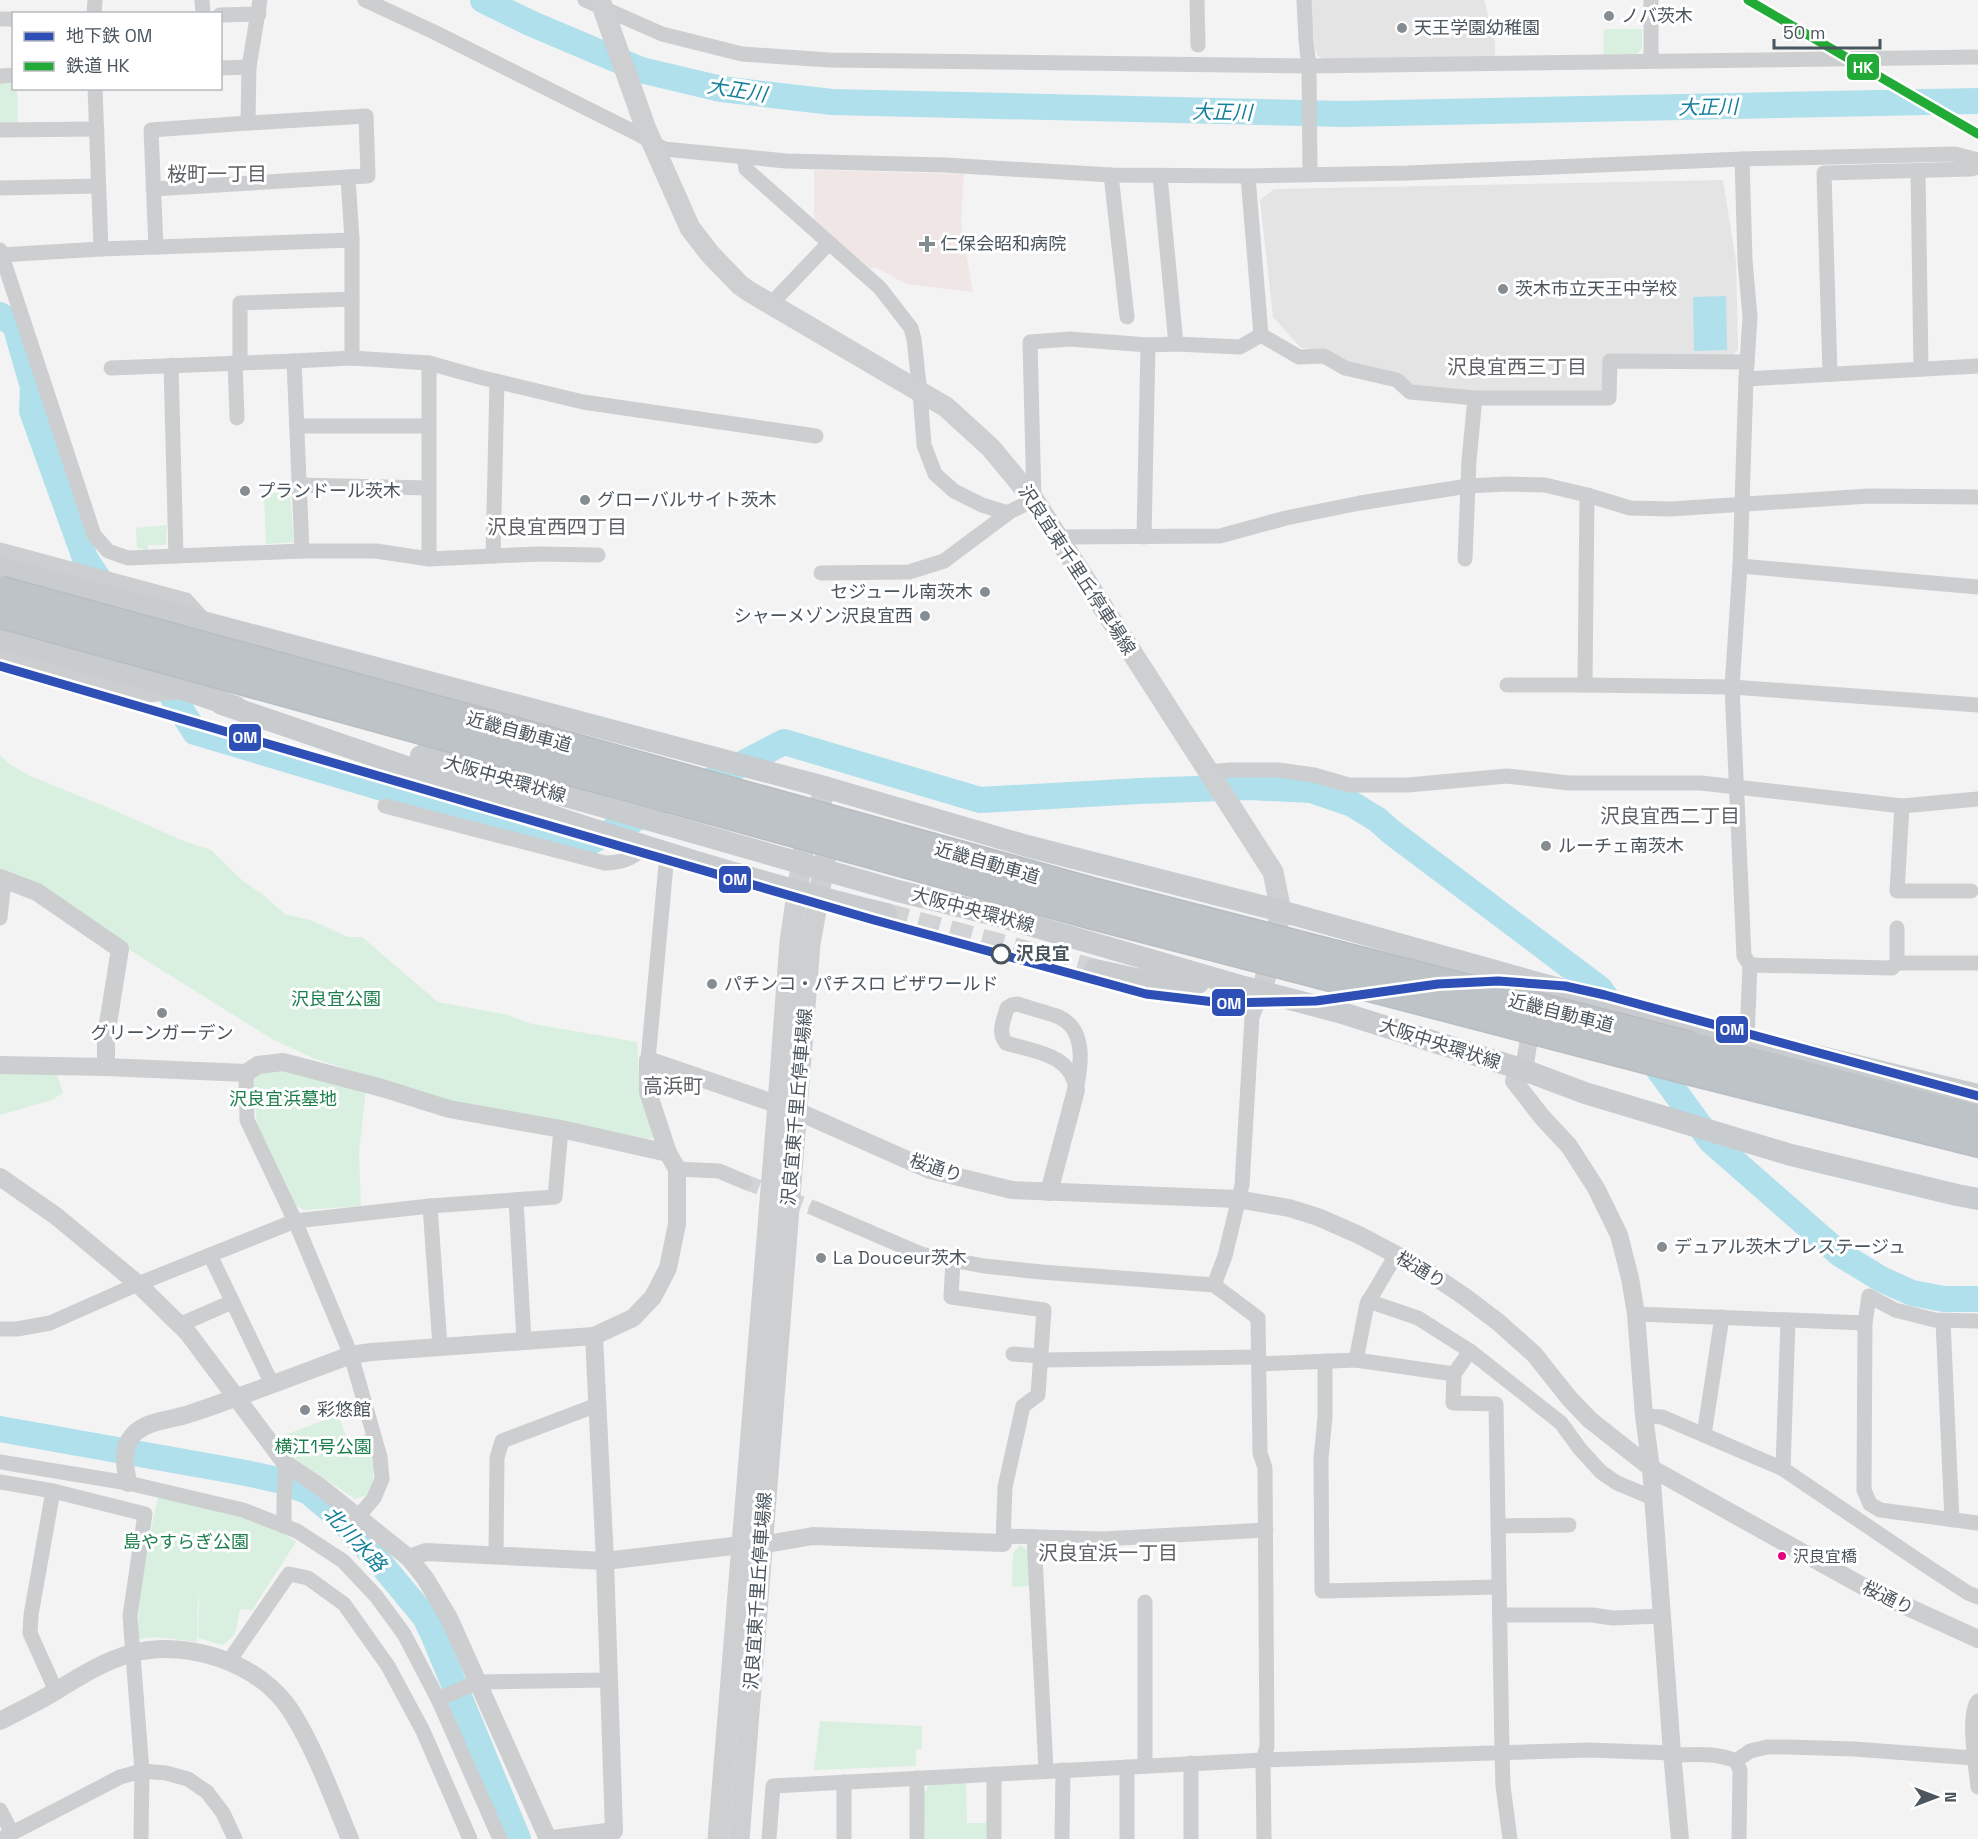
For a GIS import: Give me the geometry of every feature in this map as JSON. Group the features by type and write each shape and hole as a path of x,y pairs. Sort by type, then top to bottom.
{"highway":[{"name":"近畿自動車道","path":"0,590 1093,892 1978,1119"},
{"name":"近畿自動車道","path":"0,614 1088,914 1686,1070 1978,1143"}],"main road":[{"name":"沢良宜東千里丘停車場線","path":"597,3 649,136 690,228 710,255 740,285 770,305 946,407 984,441 1035,500 1273,872 1281,911 1253,989"},
{"path":"0,568 828,788 1027,846 1281,911 1747,1039 1978,1095"},
{"name":"大阪中央環状線","path":"0,638 188,691 222,704 608,808 1351,1016 1524,1070 1585,1093 1791,1155 1957,1196 1978,1199"},
{"path":"222,704 667,854 886,914"},
{"name":"沢良宜東千里丘停車場線","path":"787,1108 790,942 796,891 807,825 828,788"},
{"name":"沢良宜東千里丘停車場線","path":"718,1839 751,1545 787,1108 810,944 831,830 828,788"},
{"path":"1095,970 1136,979 1253,989"},
{"name":"沢良宜東千里丘停車場線","path":"739,1839 751,1545"}],"street":[{"path":"365,0 649,136 664,149 744,157 786,161 945,165 1111,176 1408,173 1742,159 1955,154 1978,160"},
{"path":"1197,0 1198,45"},
{"path":"1305,0 1306,41 1310,66 1310,174"},
{"path":"1651,0 1651,60"},
{"path":"597,3 662,34 742,54 829,60 1310,66 1978,57"},
{"path":"222,15 259,7 249,68 248,123"},
{"path":"222,68 249,68"},
{"path":"95,90 101,249"},
{"path":"153,189 368,176 366,116 151,130 153,189 156,247"},
{"path":"0,130 97,129"},
{"path":"744,157 746,169 880,288 911,328 924,445 935,474 954,491 982,505 1008,513"},
{"path":"1742,159 1744,260 1750,317 1740,566 1732,687 1744,956 1750,965 1747,1039"},
{"path":"1830,374 1824,173 1978,167"},
{"path":"1917,171 1921,369"},
{"path":"1111,176 1127,317"},
{"path":"1160,176 1176,344"},
{"path":"1248,176 1261,334"},
{"path":"348,177 352,240 352,358"},
{"path":"0,188 98,186"},
{"path":"352,240 0,253 94,535 108,551 128,558 302,551 376,551 429,559 598,555"},
{"path":"770,305 829,243"},
{"path":"237,418 240,303 352,299"},
{"path":"1261,334 1299,357 1324,356 1345,368 1397,380 1410,392 1475,398 1610,398 1610,361 1747,362"},
{"path":"821,573 909,572 927,567 944,561 1008,513 1035,500 1030,342 1070,339 1148,345 1240,347 1261,334"},
{"path":"1144,537 1148,345"},
{"path":"111,369 352,358 429,363 583,402 816,436"},
{"path":"294,361 302,551"},
{"path":"429,363 429,559"},
{"path":"171,365 176,556"},
{"path":"1746,379 1978,366"},
{"path":"493,556 497,382"},
{"path":"1465,559 1475,398"},
{"path":"297,426 428,426"},
{"path":"1058,537 1220,536 1297,516 1360,503 1468,486 1507,484 1545,485 1630,508 1671,509 1869,496 1978,497"},
{"path":"299,485 429,488"},
{"path":"1585,685 1587,495"},
{"path":"0,550 186,600 206,623"},
{"path":"1740,566 1978,587"},
{"path":"0,656 148,695 188,691"},
{"path":"1506,685 1732,687 1978,705"},
{"path":"1210,775 1230,770 1278,770 1314,775 1349,785 1408,785 1508,776 1569,783 1701,783 1902,806 1978,799"},
{"path":"385,806 605,863 616,863 633,857 645,847"},
{"path":"1902,806 1897,891 1971,891"},
{"path":"128,1483 125,1451 136,1432 151,1424 186,1416 351,1355 594,1336 633,1318 653,1297 668,1268 677,1224 673,1161 648,1092 648,1060 667,854"},
{"path":"0,918 2,879 37,892 120,949 106,1036 106,1067"},
{"path":"1750,965 1892,968 1897,963 1897,928"},
{"path":"1897,963 1978,963"},
{"path":"1538,983 1524,1070 1514,1081 1542,1117 1569,1146 1596,1188 1619,1235 1636,1314 1644,1416 1651,1468 1680,1839"},
{"path":"1214,1285 1225,1256 1242,1185 1253,989"},
{"path":"1049,1192 1076,1090 1081,1068 1081,1054 1072,1029 1061,1018 1018,1004 1007,1008 1001,1032 1003,1040 1065,1064 1075,1080 1076,1090"},
{"name":"桜通り","path":"648,1060 787,1108 930,1170 1012,1190 1237,1199 1289,1208 1359,1234 1457,1291 1498,1322 1534,1354 1590,1420 1651,1468 1866,1588 1978,1639"},
{"path":"0,1065 246,1072 258,1065 283,1062 382,1088 449,1109 561,1129 673,1161 719,1171 745,1182"},
{"path":"246,1072 247,1120 295,1221 351,1355 380,1457 382,1479 374,1498 357,1518"},
{"path":"0,1329 17,1329 50,1323 138,1284 295,1221 430,1206 555,1197 561,1129"},
{"path":"4,1185 56,1216 138,1284 188,1333 286,1464 318,1486 409,1558 449,1618 548,1839"},
{"path":"516,1200 524,1341"},
{"path":"430,1206 440,1347"},
{"path":"816,1209 921,1254 984,1266 1214,1285 1258,1318 1260,1453 1265,1468 1266,1530 1267,1747 1263,1760 1264,1839"},
{"path":"210,1255 272,1384"},
{"path":"1356,1360 1368,1302 1396,1255"},
{"path":"953,1260 951,1297 1044,1310 1038,1395 1023,1406 1005,1487 1004,1539"},
{"path":"1978,1321 1935,1320 1895,1310 1869,1296 1865,1323 1864,1490 1870,1504 1880,1510 1978,1523"},
{"path":"179,1324 232,1302"},
{"path":"1368,1302 1418,1318 1470,1351 1561,1423 1601,1472 1617,1483 1653,1498"},
{"path":"1636,1314 1865,1323"},
{"path":"1704,1435 1722,1317"},
{"path":"1783,1469 1788,1320"},
{"path":"1943,1321 1952,1520"},
{"path":"553,1839 614,1831 605,1561 594,1336"},
{"path":"1470,1351 1454,1374 1453,1403 1496,1404 1503,1786 1510,1839"},
{"path":"1013,1354 1041,1358 1356,1360 1454,1374"},
{"path":"1325,1361 1322,1591 1499,1587"},
{"path":"495,1554 497,1458 502,1441 597,1405"},
{"path":"1644,1416 1662,1417 1783,1469 1928,1567 1978,1597"},
{"path":"0,1462 128,1483 243,1510 297,1531 343,1561 376,1596 404,1634 438,1699 500,1839"},
{"path":"284,1526 286,1464"},
{"path":"0,1482 53,1491 145,1514 130,1616 142,1771 141,1839"},
{"path":"53,1491 31,1615 30,1633 56,1691"},
{"path":"1498,1526 1569,1525"},
{"path":"409,1558 426,1552 605,1561 813,1536 1102,1539 1266,1530"},
{"path":"1034,1537 1046,1770"},
{"path":"229,1661 289,1574 308,1578 344,1604 388,1666 423,1731 470,1839"},
{"path":"1144,1602 1144,1766"},
{"path":"1500,1615 1592,1615 1613,1618 1662,1616"},
{"path":"0,1721 82,1675 134,1653 150,1650 180,1650 205,1653 229,1661 268,1686 289,1709 309,1744 350,1839"},
{"path":"438,1699 478,1682 609,1680"},
{"path":"1978,1701 1974,1705 1972,1724 1978,1787"},
{"path":"1736,1761 1750,1751 1767,1747 1854,1749 1974,1758"},
{"path":"769,1839 773,1786 1263,1760 1588,1750 1712,1755 1728,1757 1736,1761 1740,1770 1739,1839"},
{"path":"1191,1764 1191,1839"},
{"path":"1126,1767 1127,1839"},
{"path":"1062,1839 1063,1770"},
{"path":"0,1810 7,1836 120,1777 142,1771 166,1773 188,1779 207,1792 223,1813 235,1839"},
{"path":"994,1774 994,1839"},
{"path":"917,1778 917,1839"},
{"path":"844,1782 844,1839"}],"shaded area":[{"path":"1310,0 1484,0 1495,42 1495,58 1327,61 1318,56 1315,48"},
{"path":"814,170 964,174 961,223 973,292 906,284 875,267 871,269 814,224"},
{"name":"茨木市立天王中学校","path":"1723,180 1736,261 1738,350 1731,356 1605,355 1604,387 1599,394 1479,393 1414,386 1400,373 1345,361 1328,350 1301,348 1273,317 1260,200 1274,189"}],"green space":[{"path":"1604,29 1642,29 1642,49 1634,56 1603,56"},
{"path":"0,80 12,80 12,90 17,90 18,124 0,124"},
{"path":"290,492 294,542 266,544 264,493"},
{"path":"167,525 166,545 148,545 148,550 137,548 136,528"},
{"name":"沢良宜公園","path":"0,755 28,775 184,841 211,850 243,881 285,914 313,921 348,937 362,937 438,1002 509,1015 528,1023 637,1042 640,1089 655,1137 648,1139 553,1120 451,1104 313,1058 272,1039 0,869"},
{"name":"沢良宜浜墓地","path":"284,1068 366,1090 359,1152 361,1206 305,1210 294,1205 257,1126 253,1077 258,1071"},
{"path":"56,1071 63,1093 52,1100 0,1115 0,1073"},
{"name":"横江1号公園","path":"338,1415 348,1441 368,1433 374,1467 371,1494 355,1499 284,1451 274,1439"},
{"name":"島やすらぎ公園","path":"158,1497 253,1519 275,1528 296,1542 252,1610 240,1609 234,1634 222,1645 198,1638 199,1600 195,1589 198,1599 197,1642 157,1637 137,1639 147,1548"},
{"path":"1020,1545 1029,1551 1030,1586 1012,1587 1013,1553"},
{"path":"820,1721 922,1726 922,1749 916,1750 916,1766 814,1770"},
{"path":"966,1782 967,1823 988,1823 987,1839 925,1839 924,1794 929,1784"}],"water":[{"path":"1726,296 1727,350 1694,351 1693,297"}],"waterway":[{"name":"大正川","path":"483,0 530,23 641,70 721,89 832,102 1342,114 1978,101"},
{"path":"0,315 15,325 33,387 32,411 85,558 109,595"},
{"path":"157,672 195,732 580,847 655,809"},
{"path":"690,791 784,742 980,800 1249,787 1311,790 1352,804 1378,820 1600,989 1618,1014"},
{"path":"1645,1051 1711,1141 1840,1254 1881,1279 1912,1293 1944,1299 1978,1299"},
{"name":"北川水路","path":"0,1429 246,1473 278,1480 309,1492 341,1519 425,1617 518,1839"}],"tunnel":[{"path":"886,914 1095,970"},
{"path":"745,1182 816,1209"}],"metro line":[{"name":"OM","path":"0,666 874,920 1146,994 1223,1003 1316,1001 1438,984 1498,981 1565,986 1978,1096"}],"rail line":[{"name":"HK","path":"1748,0 1978,134"}],"place":[{"name":"ノバ茨木","path":"1609,16"},
{"name":"天王学園幼稚園","path":"1402,28"},
{"name":"仁保会昭和病院","path":"927,244"},
{"name":"茨木市立天王中学校","path":"1503,289"},
{"name":"プランドール茨木","path":"245,491"},
{"name":"グローバルサイト茨木","path":"585,500"},
{"name":"セジュール南茨木","path":"985,592"},
{"name":"シャーメゾン沢良宜西","path":"925,616"},
{"name":"ルーチェ南茨木","path":"1546,846"},
{"name":"沢良宜","path":"1001,954"},
{"name":"パチンコ・パチスロ ビザワールド","path":"712,984"},
{"name":"グリーンガーデン","path":"162,1013"},
{"name":"デュアル茨木プレステージュ","path":"1662,1247"},
{"name":"La Douceur茨木","path":"821,1258"},
{"name":"彩悠館","path":"305,1410"},
{"name":"沢良宜橋","path":"1782,1556"}],"district":[{"name":"桜町一丁目","path":"217,174"},
{"name":"沢良宜西三丁目","path":"1517,367"},
{"name":"沢良宜西四丁目","path":"557,527"},
{"name":"沢良宜西二丁目","path":"1670,816"},
{"name":"高浜町","path":"673,1086"},
{"name":"沢良宜浜一丁目","path":"1108,1553"}]}
